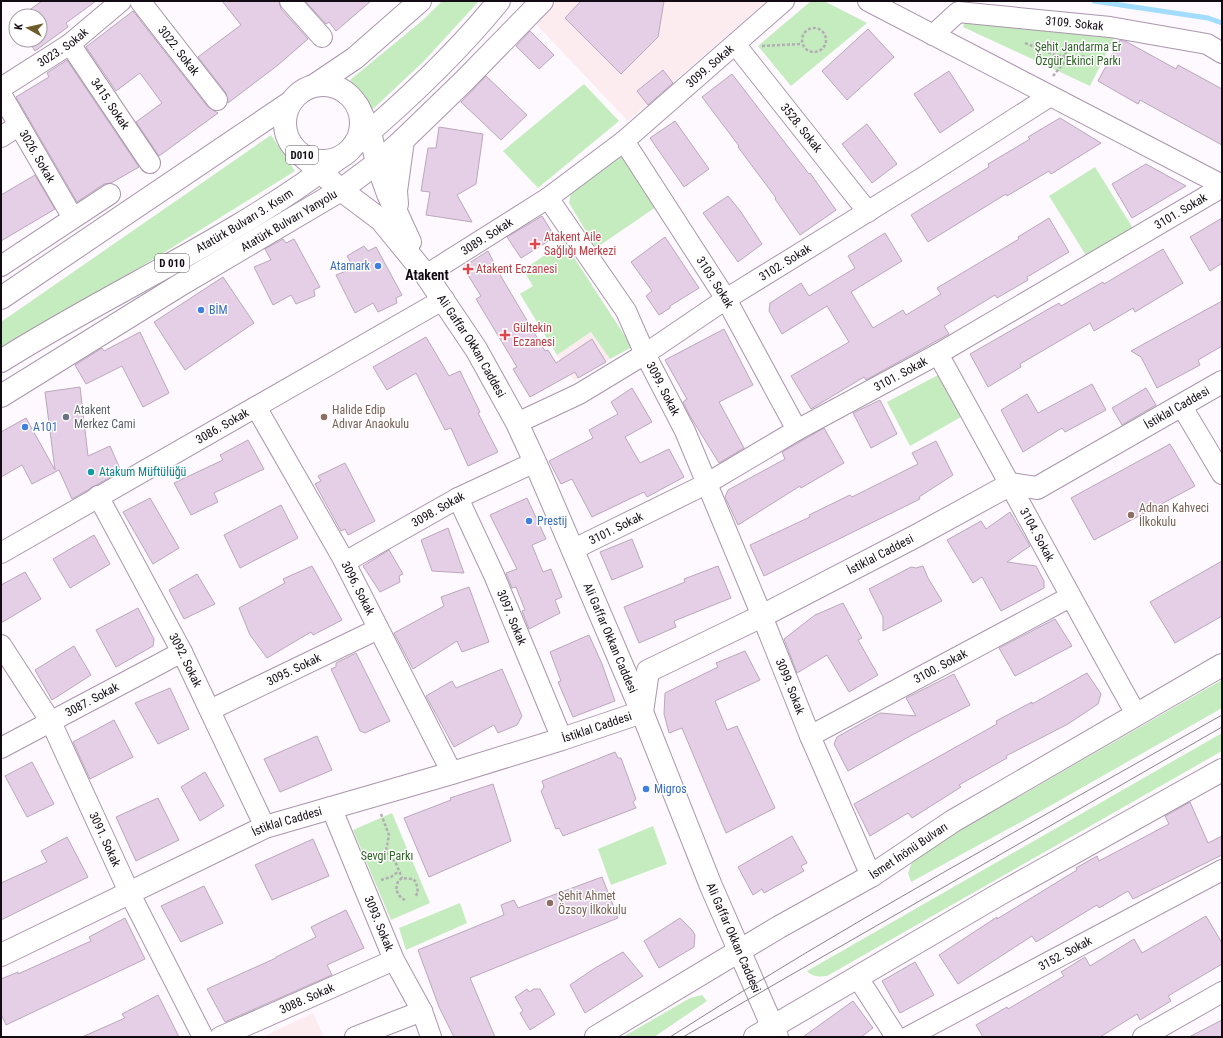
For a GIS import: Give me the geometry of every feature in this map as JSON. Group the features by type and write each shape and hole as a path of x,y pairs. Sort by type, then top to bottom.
{"main road":[{"path":"1,298 291,102 306,89 315,85 355,58 420,1"},
{"name":"Atatürk Bulvarı 3. Kısım","path":"1,361 40,336 238,226 322,171 354,145 443,63 481,24 499,1"},
{"name":"Atatürk Bulvarı Yanyolu","path":"1,396 180,285 341,190 377,163 403,140 464,81 542,1"},
{"path":"315,85 325,84 340,89 352,98 358,106 362,126 354,145 377,163 389,218"},
{"name":"D010","path":"291,102 285,119 285,128 288,137 300,154 319,161 329,161 354,145"},
{"path":"389,218 396,191 403,140"},
{"path":"300,154 322,171 341,190 389,218"},
{"path":"319,204 340,206 389,218"},
{"name":"Ali Gaffar Okkan Caddesi","path":"389,218 476,349 516,423 535,462 642,712 711,886 739,951 768,1034"},
{"name":"İstiklal Caddesi","path":"1,954 265,827 452,773 562,739 642,712 648,671 762,616 916,536 1010,484 1038,488 1222,382"},
{"name":"İsmet İnönü Bulvarı","path":"596,1037 739,951 871,876 953,822 1222,665"},
{"path":"768,1034 858,978 998,895 1222,770"}],"street":[{"name":"3023. Sokak","path":"1,88 70,44 120,1"},
{"name":"3022. Sokak","path":"140,1 217,100"},
{"path":"290,1 322,37"},
{"name":"3099. Sokak","path":"784,1 740,50 624,141 548,198 626,312 645,354 684,431 762,616 810,736 871,876"},
{"path":"868,1 1222,186"},
{"name":"3109. Sokak","path":"933,35 958,12 1110,27 1207,44 1222,53"},
{"name":"3415. Sokak","path":"70,44 150,164"},
{"name":"3528. Sokak","path":"740,50 868,212"},
{"name":"3026. Sokak","path":"1,94 18,126 73,218"},
{"name":"3102. Sokak","path":"516,423 579,394 645,354 726,299 868,212 1050,96"},
{"path":"1,137 18,126"},
{"name":"3103. Sokak","path":"624,141 726,299 797,430"},
{"name":"3101. Sokak","path":"572,550 706,484 797,430 938,354 1222,186"},
{"path":"1,266 110,194"},
{"name":"3089. Sokak","path":"426,275 548,198"},
{"name":"3086. Sokak","path":"1,553 98,496 256,408 444,299"},
{"name":"3104. Sokak","path":"938,354 1010,484 1070,597 1136,714"},
{"path":"1181,405 1222,474"},
{"name":"3096. Sokak","path":"256,408 345,562 452,773"},
{"name":"3098. Sokak","path":"345,562 458,498 535,462"},
{"name":"3092. Sokak","path":"98,496 182,652 265,827"},
{"name":"3097. Sokak","path":"458,498 494,575 562,739"},
{"name":"3100. Sokak","path":"810,736 1070,597"},
{"name":"3095. Sokak","path":"210,710 378,629"},
{"name":"3091. Sokak","path":"1,645 51,722 129,892 203,1037"},
{"name":"3087. Sokak","path":"1,748 182,652"},
{"name":"3093. Sokak","path":"331,807 394,960 422,1011 431,1037"},
{"name":"3152. Sokak","path":"908,1037 1222,870"},
{"name":"3088. Sokak","path":"220,1037 394,960"},
{"path":"858,978 896,1037"},
{"path":"1143,1037 1222,992"},
{"path":"355,1037 422,1011"}],"path":[{"path":"811,28 822,30 825,35 825,47 820,51 814,53 808,52 802,44 802,34 811,28"},
{"path":"1025,42 1055,55 1065,56"},
{"path":"740,50 758,46 802,44"},
{"path":"1073,47 1082,51 1083,56 1081,62 1071,65 1065,56 1068,49 1073,47"},
{"path":"375,795 389,835 386,850 390,858 394,861 402,878"},
{"path":"402,878 412,879 416,882 418,892 415,897"},
{"path":"402,878 396,885 396,890 401,898 406,900"}],"shaded area":[{"path":"556,1 767,1 628,121 536,24"},
{"path":"592,332 610,359 574,381 557,355"},
{"path":"313,1013 323,1035 320,1037 262,1037"}],"green space":[{"path":"442,1 479,1 424,61 373,109 350,80 423,20"},
{"path":"811,1 824,1 867,23 791,86 758,46"},
{"name":"Şehit Jandarma Er Özgür Ekinci Parkı","path":"966,19 1117,32 1090,86 963,27"},
{"path":"584,84 619,121 538,188 503,151"},
{"path":"271,135 295,171 144,265 1,348 1,322"},
{"path":"621,154 656,207 596,248 569,203 571,193"},
{"path":"1095,167 1134,230 1087,257 1049,196"},
{"path":"564,242 632,347 610,359 591,332 557,355 520,294 533,286 523,270"},
{"path":"938,375 961,417 910,446 887,402"},
{"path":"1222,680 1222,708 1041,811 911,882 908,873 914,857"},
{"path":"1222,733 1222,751 827,976 814,975 807,971"},
{"name":"Sevgi Parkı","path":"392,813 430,903 391,920 353,830"},
{"path":"653,826 667,864 611,885 598,849"},
{"path":"460,903 467,923 406,950 399,928"},
{"path":"702,995 707,1001 654,1037 623,1037 690,998"}],"building":[{"path":"42,1 96,1 66,23 68,27 48,42 48,8 32,8"},
{"path":"222,1 279,1 281,9 308,39 278,65 228,103 226,93 198,57 241,25"},
{"path":"305,1 371,1 336,31 329,22 326,24"},
{"path":"581,1 664,1 658,37 621,74 565,18"},
{"path":"133,11 208,107 218,113 159,156 136,122 162,103 140,73 116,91 86,47"},
{"path":"868,29 894,57 847,100 822,71"},
{"path":"530,31 554,55 539,69 516,46"},
{"path":"1120,40 1127,42 1176,69 1178,65 1222,89 1222,145 1140,100 1138,104 1098,81"},
{"path":"67,60 139,167 111,183 104,184 77,202 16,97 49,77 47,73"},
{"path":"663,70 673,83 648,105 637,91"},
{"path":"949,71 974,110 940,133 914,94"},
{"path":"732,74 809,174 810,173 836,210 800,235 775,199 776,198 702,97"},
{"path":"486,76 527,115 501,140 461,102"},
{"path":"1060,118 1101,143 1051,174 1049,171 1007,196 1006,194 928,242 911,215 989,167 988,164 1030,139 1028,137"},
{"path":"675,121 709,169 684,187 650,138"},
{"path":"867,124 897,164 872,183 842,144"},
{"path":"439,127 483,134 476,184 457,195 472,222 426,215 430,192 421,191 428,148 436,148"},
{"path":"1146,164 1186,186 1132,218 1112,184"},
{"path":"35,175 55,209 1,241 1,195"},
{"path":"728,196 741,212 762,244 738,262 703,213"},
{"path":"542,216 555,237 521,258 507,237"},
{"path":"1049,218 1069,252 1027,277 1028,280 997,298 995,295 944,326 949,334 866,380 864,377 811,409 791,376 849,342 827,306 782,334 769,311 770,303 801,283 809,296 855,268 848,256 885,233 902,261 851,292 873,328 903,310 906,315 941,294 937,288 1019,239 1018,237"},
{"path":"1222,218 1222,263 1210,271 1190,237"},
{"path":"665,237 699,288 670,306 670,308 659,315 646,296 652,291 631,262"},
{"path":"283,239 286,243 294,239 320,287 314,290 315,296 296,304 291,295 273,305 254,267 271,260 265,249"},
{"path":"364,246 368,251 376,247 402,295 396,298 397,303 378,312 373,303 355,313 336,275 354,268 347,256"},
{"path":"1163,249 1183,283 1135,312 1133,308 1094,331 1090,323 1020,364 1021,367 988,387 970,354 1059,303 1061,306 1103,282 1104,284"},
{"path":"488,251 499,273 545,351 548,350 556,363 592,339 606,362 578,378 575,372 530,397 513,369 517,367 476,299 481,296 463,267"},
{"path":"223,277 254,323 185,370 154,322"},
{"path":"1222,301 1222,346 1198,360 1200,365 1157,388 1141,357 1131,351"},
{"path":"724,329 753,385 719,402 744,448 719,463 690,416 683,402 687,399 665,360"},
{"path":"140,332 169,393 143,407 122,366 86,384 75,365 102,348 104,351"},
{"path":"426,337 449,376 460,371 480,412 478,413 498,452 468,466 451,428 445,430 416,373 387,390 373,367"},
{"path":"1092,384 1106,410 1065,432 1062,428 1023,452 1001,410 1027,394 1038,413"},
{"path":"80,387 88,456 110,446 121,471 72,499 59,470 32,484 22,465 1,477 1,432 26,418 55,470 45,392"},
{"path":"632,388 652,422 625,437 640,463 669,449 684,477 647,497 644,492 592,517 572,479 561,484 549,461 593,438 589,430 618,414 611,402"},
{"path":"1146,388 1156,405 1122,425 1112,408"},
{"path":"880,400 897,434 871,448 853,413"},
{"path":"824,428 844,463 801,488 800,486 738,525 725,497 728,490 785,459 782,452"},
{"path":"248,440 264,469 214,493 218,502 191,515 174,483 223,460 220,455"},
{"path":"936,441 953,475 919,497 920,499 764,576 750,545 810,517 809,515 850,495 852,497 918,464 912,453"},
{"path":"1170,444 1195,486 1094,540 1071,498"},
{"path":"345,463 375,521 348,535 345,529 341,531 315,484 321,481 318,476"},
{"path":"150,498 179,548 153,564 123,512"},
{"path":"527,498 546,539 532,545 543,572 551,569 562,597 555,600 560,613 529,629 522,611 525,610 516,587 512,588 506,573 517,569 490,515"},
{"path":"281,505 298,538 240,568 224,535"},
{"path":"1010,512 1030,546 1007,562 1036,566 1044,581 1044,588 1001,611 982,577 973,583 947,540 981,521 986,529"},
{"path":"448,528 464,573 432,571 421,540"},
{"path":"94,535 110,564 70,588 53,559"},
{"path":"632,539 643,567 612,580 600,552"},
{"path":"389,550 403,574 399,576 400,582 380,592 363,566"},
{"path":"1222,561 1222,616 1175,643 1150,602"},
{"path":"312,566 342,620 313,635 311,632 267,658 250,635 239,608 285,583 283,579"},
{"path":"718,566 731,598 674,621 676,627 639,643 624,607 685,582 684,579"},
{"path":"923,566 928,578 942,601 883,631 883,617 869,589 911,567 916,568"},
{"path":"25,572 41,599 1,623 1,585"},
{"path":"197,574 215,604 184,619 169,590"},
{"path":"469,587 489,642 462,652 457,641 413,669 394,633 444,606 441,597"},
{"path":"843,603 862,638 858,640 878,675 849,692 827,655 797,673 784,639 815,615"},
{"path":"138,608 154,639 153,646 116,667 96,630"},
{"path":"1055,619 1072,646 1015,676 999,648"},
{"path":"589,635 602,664 615,701 573,717 558,682 561,681 550,652"},
{"path":"74,646 91,675 52,700 35,670"},
{"path":"745,651 760,680 715,701 727,730 737,726 775,808 726,833 682,728 669,733 664,714 665,693 718,667 716,663"},
{"path":"356,653 390,721 365,733 360,731 331,669 336,667 336,663"},
{"path":"502,669 522,716 517,725 498,733 494,725 454,747 426,696 452,681 456,688"},
{"path":"1087,673 1101,694 1098,704 1068,724 1006,756 1007,758 959,785 961,787 912,818 908,813 870,836 854,804 997,724 996,721 1032,702 1032,704"},
{"path":"954,674 970,705 912,735 848,771 834,744 837,737 880,713 916,716 906,698"},
{"path":"170,688 189,729 158,744 135,703"},
{"path":"114,720 133,757 90,779 73,742"},
{"path":"317,736 332,770 280,792 264,759"},
{"path":"615,752 618,758 621,758 636,799 633,802 636,808 563,836 559,828 556,829 541,791 544,787 542,781"},
{"path":"32,762 54,804 27,817 5,776"},
{"path":"205,772 224,806 200,821 181,787"},
{"path":"493,784 511,841 429,877 404,818 451,800 450,798"},
{"path":"158,798 179,840 136,861 116,817"},
{"path":"1190,802 1208,843 1222,836 1222,855 1133,899 1128,891 1099,908 1097,905 1036,942 1032,936 958,984 939,955 997,917 997,919 1097,856 1099,861 1169,824 1165,816"},
{"path":"792,836 807,863 801,866 804,871 764,893 762,889 753,895 738,867"},
{"path":"67,837 88,877 1,920 1,883 47,862 41,851"},
{"path":"313,839 329,876 272,900 255,865"},
{"path":"602,877 618,918 470,978 495,1037 454,1037 439,1007 418,950 504,915 501,905 514,900 518,908"},
{"path":"204,886 223,923 181,942 161,906"},
{"path":"346,910 364,948 327,965 332,975 225,1022 207,989 276,958 316,937 311,927"},
{"path":"1206,916 1222,943 1222,964 1168,996 1171,1001 1140,1020 1137,1014 1100,1037 983,1037 976,1025 1007,1007 1008,1009 1064,976 1061,972 1085,957 1090,966 1134,939 1142,953"},
{"path":"125,918 145,959 6,1025 1,1014 1,979 18,972 18,974 91,941 89,937"},
{"path":"680,918 695,935 694,947 659,968 644,941"},
{"path":"623,952 643,976 585,1013 570,985 595,968"},
{"path":"915,962 934,995 900,1013 882,981"},
{"path":"527,989 529,992 534,989 540,989 555,1014 530,1030 520,1013 523,1011 515,997"},
{"path":"158,995 179,1037 82,1037 125,1018 122,1014"},
{"path":"853,1001 873,1028 861,1037 803,1037"},
{"path":"1222,1020 1222,1037 1189,1037"}],"waterway":[{"path":"1094,1 1208,18 1222,23"}],"tram line":[{"path":"670,1037 738,994 875,912 1222,715"},
{"path":"683,1037 1222,727"}],"place":[{"name":"Atakent Aile Sağlığı Merkezi","path":"535,244"},
{"name":"Atamark","path":"378,266"},
{"name":"Atakent Eczanesi","path":"468,269"},
{"name":"BİM","path":"201,310"},
{"name":"Gültekin Eczanesi","path":"505,335"},
{"name":"Atakent Merkez Cami","path":"66,417"},
{"name":"Halide Edip Adıvar Anaokulu","path":"324,417"},
{"name":"A101","path":"25,427"},
{"name":"Atakum Müftülüğü","path":"91,472"},
{"name":"Adnan Kahveci İlkokulu","path":"1131,515"},
{"name":"Prestij","path":"529,521"},
{"name":"Migros","path":"646,789"},
{"name":"Şehit Ahmet Özsoy İlkokulu","path":"550,903"}],"district":[{"name":"Atakent","path":"427,275"}]}
